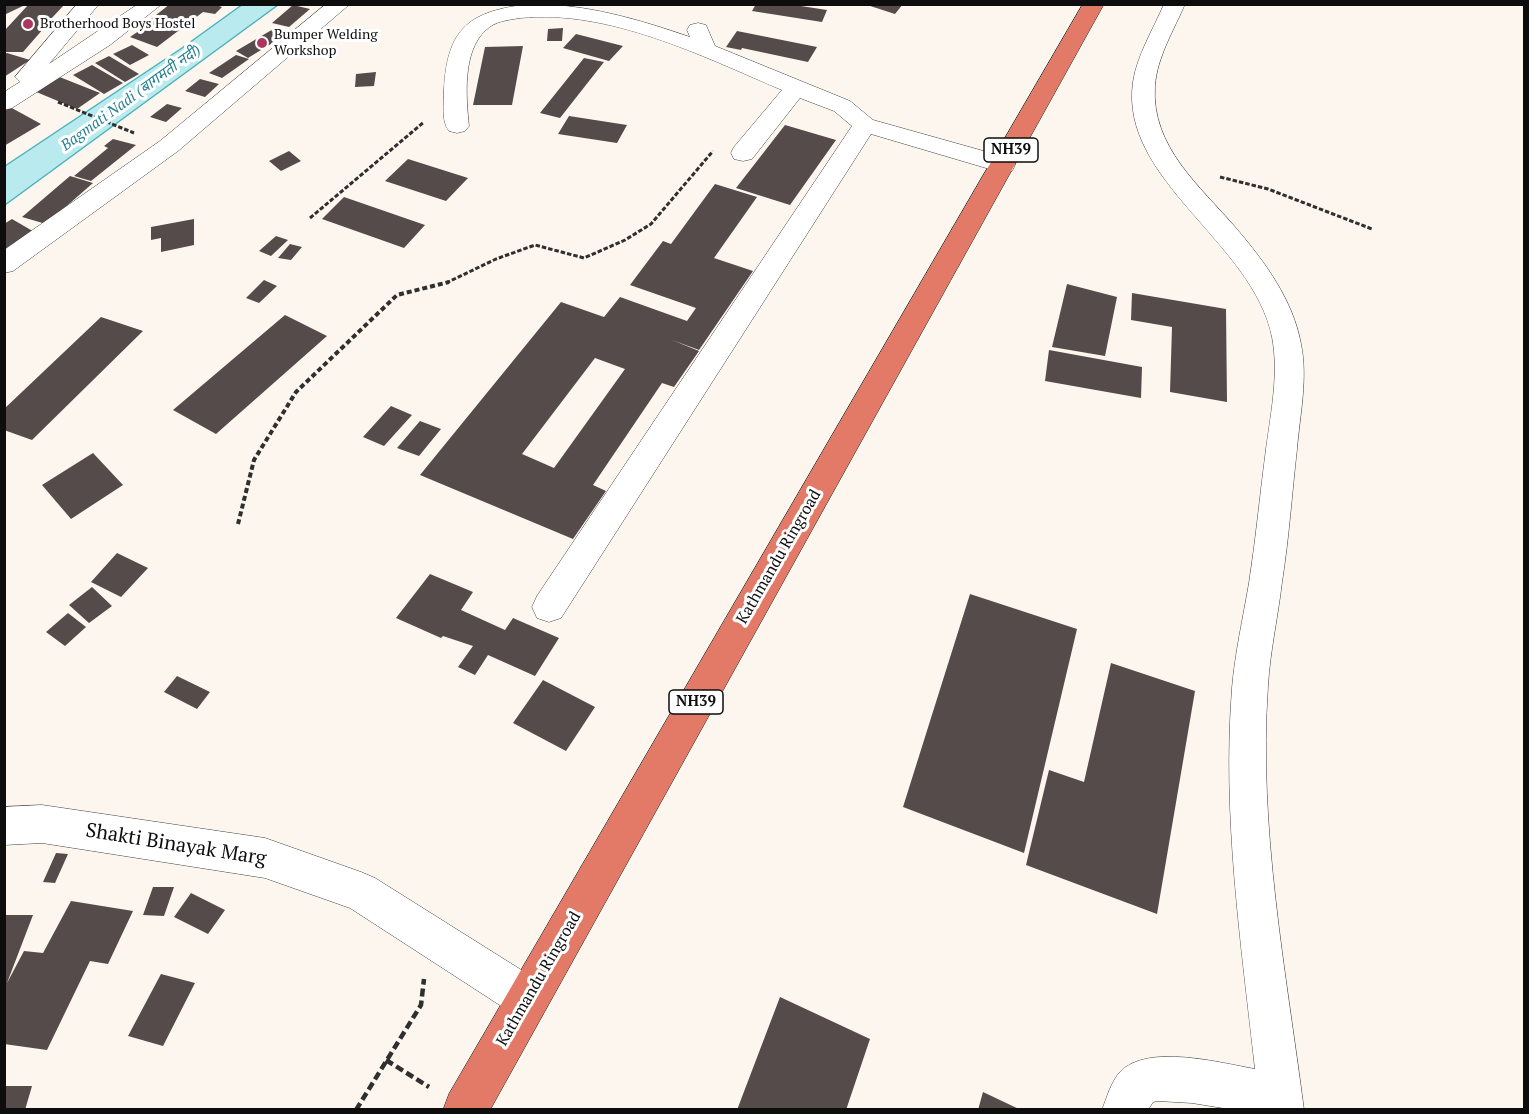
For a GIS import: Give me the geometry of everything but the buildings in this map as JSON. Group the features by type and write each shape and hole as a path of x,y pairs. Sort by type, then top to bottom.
{"highway":[{"name":"Kathmandu Ringroad","path":"465,1109 1094,4"}],"street":[{"path":"18,90 89,4"},
{"path":"18,90 152,4"},
{"path":"4,264 169,146 340,4"},
{"path":"620,4 638,15 699,31 706,50"},
{"path":"1124,1110 1132,1092 1144,1082 1166,1079 1281,1102 1253,864 1246,765 1251,683 1270,549 1287,399 1288,351 1279,312 1261,279 1229,237 1181,183 1160,154 1148,129 1143,88 1147,68 1175,4"},
{"path":"457,126 454,97 465,42 476,26 487,19 530,9 564,10 617,20 706,50 842,106 865,125 1003,165"},
{"path":"743,153 796,88"},
{"path":"549,607 865,125"},
{"name":"Shakti Binayak Marg","path":"4,826 42,824 265,858 361,892 527,998"}],"path":[{"path":"18,90 169,146"},
{"path":"310,218 454,97"},
{"path":"238,524 254,460 296,392 397,295 445,284 496,259 536,245 584,258 625,240 651,224 718,145 743,153"},
{"path":"1181,183 1209,176 1231,179 1268,189 1372,229"},
{"path":"356,1110 421,1005 430,936"},
{"path":"386,1060 465,1109"}],"water":[{"name":"Bagmati Nadi (बागमती नदी)","path":"243,4 278,5 5,205 5,166 182,48"}],"place":[{"name":"Brotherhood Boys Hostel","path":"28,24"},
{"name":"Bumper Welding Workshop","path":"262,43"}]}
